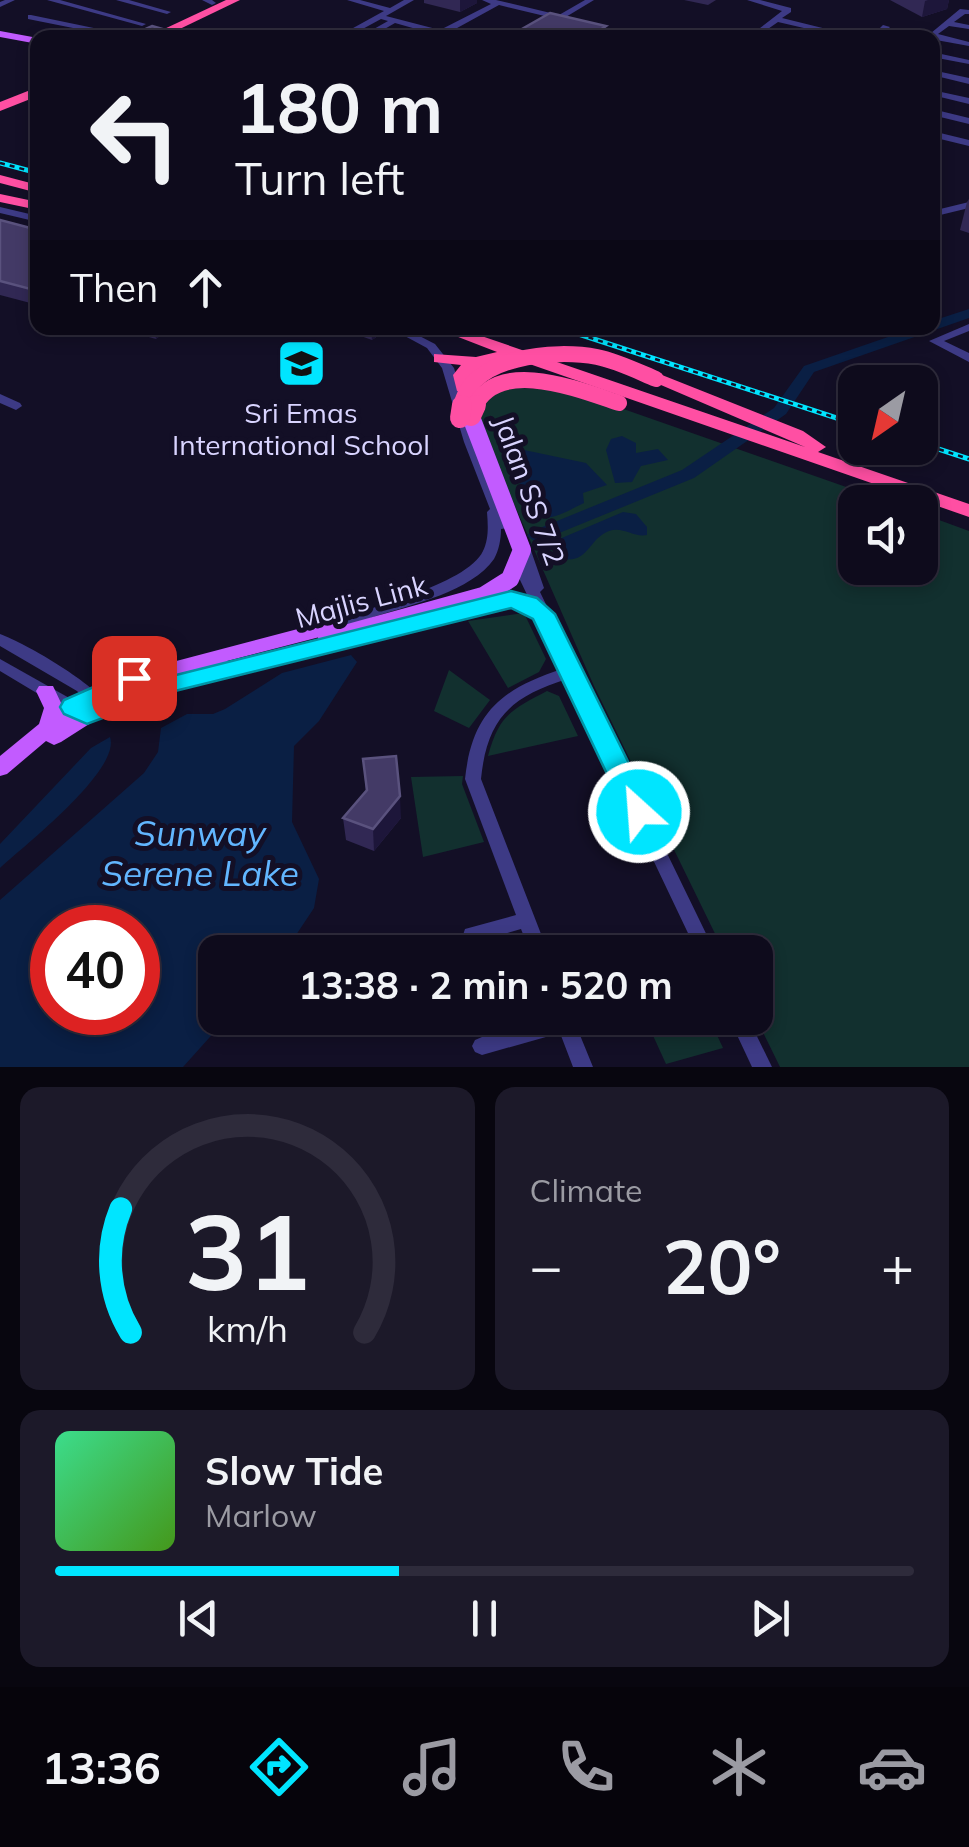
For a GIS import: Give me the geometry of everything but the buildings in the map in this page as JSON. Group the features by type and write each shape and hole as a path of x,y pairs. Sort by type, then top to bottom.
{"highway":[{"path":"158,30 215,3 237,0"},
{"path":"160,30 237,0"},
{"path":"158,30 215,3"},
{"path":"0,101 30,88"},
{"path":"0,179 30,186"},
{"path":"0,190 30,196"},
{"path":"0,198 30,204"},
{"path":"0,209 30,215"},
{"path":"463,335 712,423 969,500"},
{"path":"494,335 740,420 872,485"},
{"path":"463,406 466,393 482,376 515,361 564,354 620,364 791,444 969,511"},
{"path":"440,358 477,362 522,356"},
{"path":"463,406 462,375 477,362"},
{"path":"463,406 492,388 523,380 552,382 791,444"},
{"path":"938,512 969,520"}],"main road":[{"path":"0,34 30,40"},
{"name":"Majlis Link","path":"54,730 134,678 501,589 520,565 522,550 463,406"},
{"name":"Majlis Link","path":"88,706 330,633"},
{"path":"0,782 54,730 54,708 46,691"},
{"path":"0,768 54,730"}],"street":[{"path":"0,4 11,0"},
{"path":"52,0 69,2 136,30"},
{"path":"120,0 168,12"},
{"path":"142,6 156,0"},
{"path":"352,0 390,10 434,30"},
{"path":"355,30 410,0"},
{"path":"370,30 390,10 418,0"},
{"path":"486,0 555,16"},
{"path":"528,30 590,0"},
{"path":"551,30 602,0"},
{"path":"750,0 786,9 763,30"},
{"path":"69,2 31,17 94,30"},
{"path":"447,30 498,3"},
{"path":"90,10 102,5"},
{"path":"791,22 808,10"},
{"path":"938,30 966,11"},
{"path":"535,30 555,16"},
{"path":"778,19 837,30"},
{"path":"947,23 969,28"},
{"path":"883,30 886,27"},
{"path":"940,39 969,46"},
{"path":"940,56 969,62"},
{"path":"940,74 969,81"},
{"path":"940,94 969,101"},
{"path":"940,114 969,121"},
{"path":"940,136 969,143"},
{"path":"940,212 969,205"},
{"path":"969,328 935,341 969,358"},
{"path":"414,335 448,368 463,406"},
{"path":"0,398 16,406"},
{"name":"Jalan SS 7/2","path":"463,406 493,500 523,575 698,935"},
{"name":"Jalan SS 7/2","path":"463,406 532,572 543,614"},
{"path":"460,582 488,557 495,538 493,500"},
{"path":"330,633 366,612 460,582 484,579 496,590 486,600 461,610"},
{"path":"169,683 511,600 543,614"},
{"path":"0,639 82,686 88,706"},
{"path":"0,664 46,691 88,706"},
{"path":"533,935 473,779 474,760 479,734 513,696 572,672"},
{"path":"472,935 527,920"},
{"path":"482,1046 517,1035"},
{"path":"571,1035 583,1067"},
{"path":"746,1035 762,1067"}],"green space":[{"path":"505,387 572,391 840,485 838,585 938,585 938,520 969,531 969,1067 780,1067 764,1035 773,1035 773,935 716,935 594,686 482,431 480,406"},
{"path":"524,613 546,659 539,672 508,688 468,621"},
{"path":"449,670 490,700 469,728 434,711"},
{"path":"547,691 559,696 578,736 488,756 508,715"},
{"path":"463,776 462,784 484,842 423,857 411,777"},
{"path":"653,1035 717,1035 723,1048 666,1064"}],"water":[{"path":"507,432 524,450 586,463 607,485 583,493 584,503 557,516 526,514 526,494 518,480 522,460 503,433"},
{"path":"622,436 636,443 636,453 658,449 668,460 641,466 632,482 615,483 606,450 611,439"},
{"path":"623,512 636,514 647,527 647,535 609,531 575,559 555,557 553,547 557,540"},
{"name":"Sunway Serene Lake","path":"351,655 357,662 319,721 294,746 292,822 319,879 314,908 296,935 198,935 198,1035 212,1035 183,1067 0,1067 0,900 144,773 158,752 161,728 187,714 213,714 282,673"},
{"name":"Sunway Serene Lake","path":"110,737 109,751 87,787 0,868 0,844 91,748"}],"waterway":[{"path":"940,323 969,313"},
{"path":"536,536 688,474 780,411 809,369 907,335"}],"railway":[{"path":"0,163 30,171"},
{"path":"582,335 838,418"},
{"path":"938,449 969,459"}],"place":[{"name":"Sri Emas International School","path":"301,364"}],"route":[{"path":"134,678 73,707 87,715 101,706 169,683 206,677 496,602 528,604 543,614 639,812"}]}
